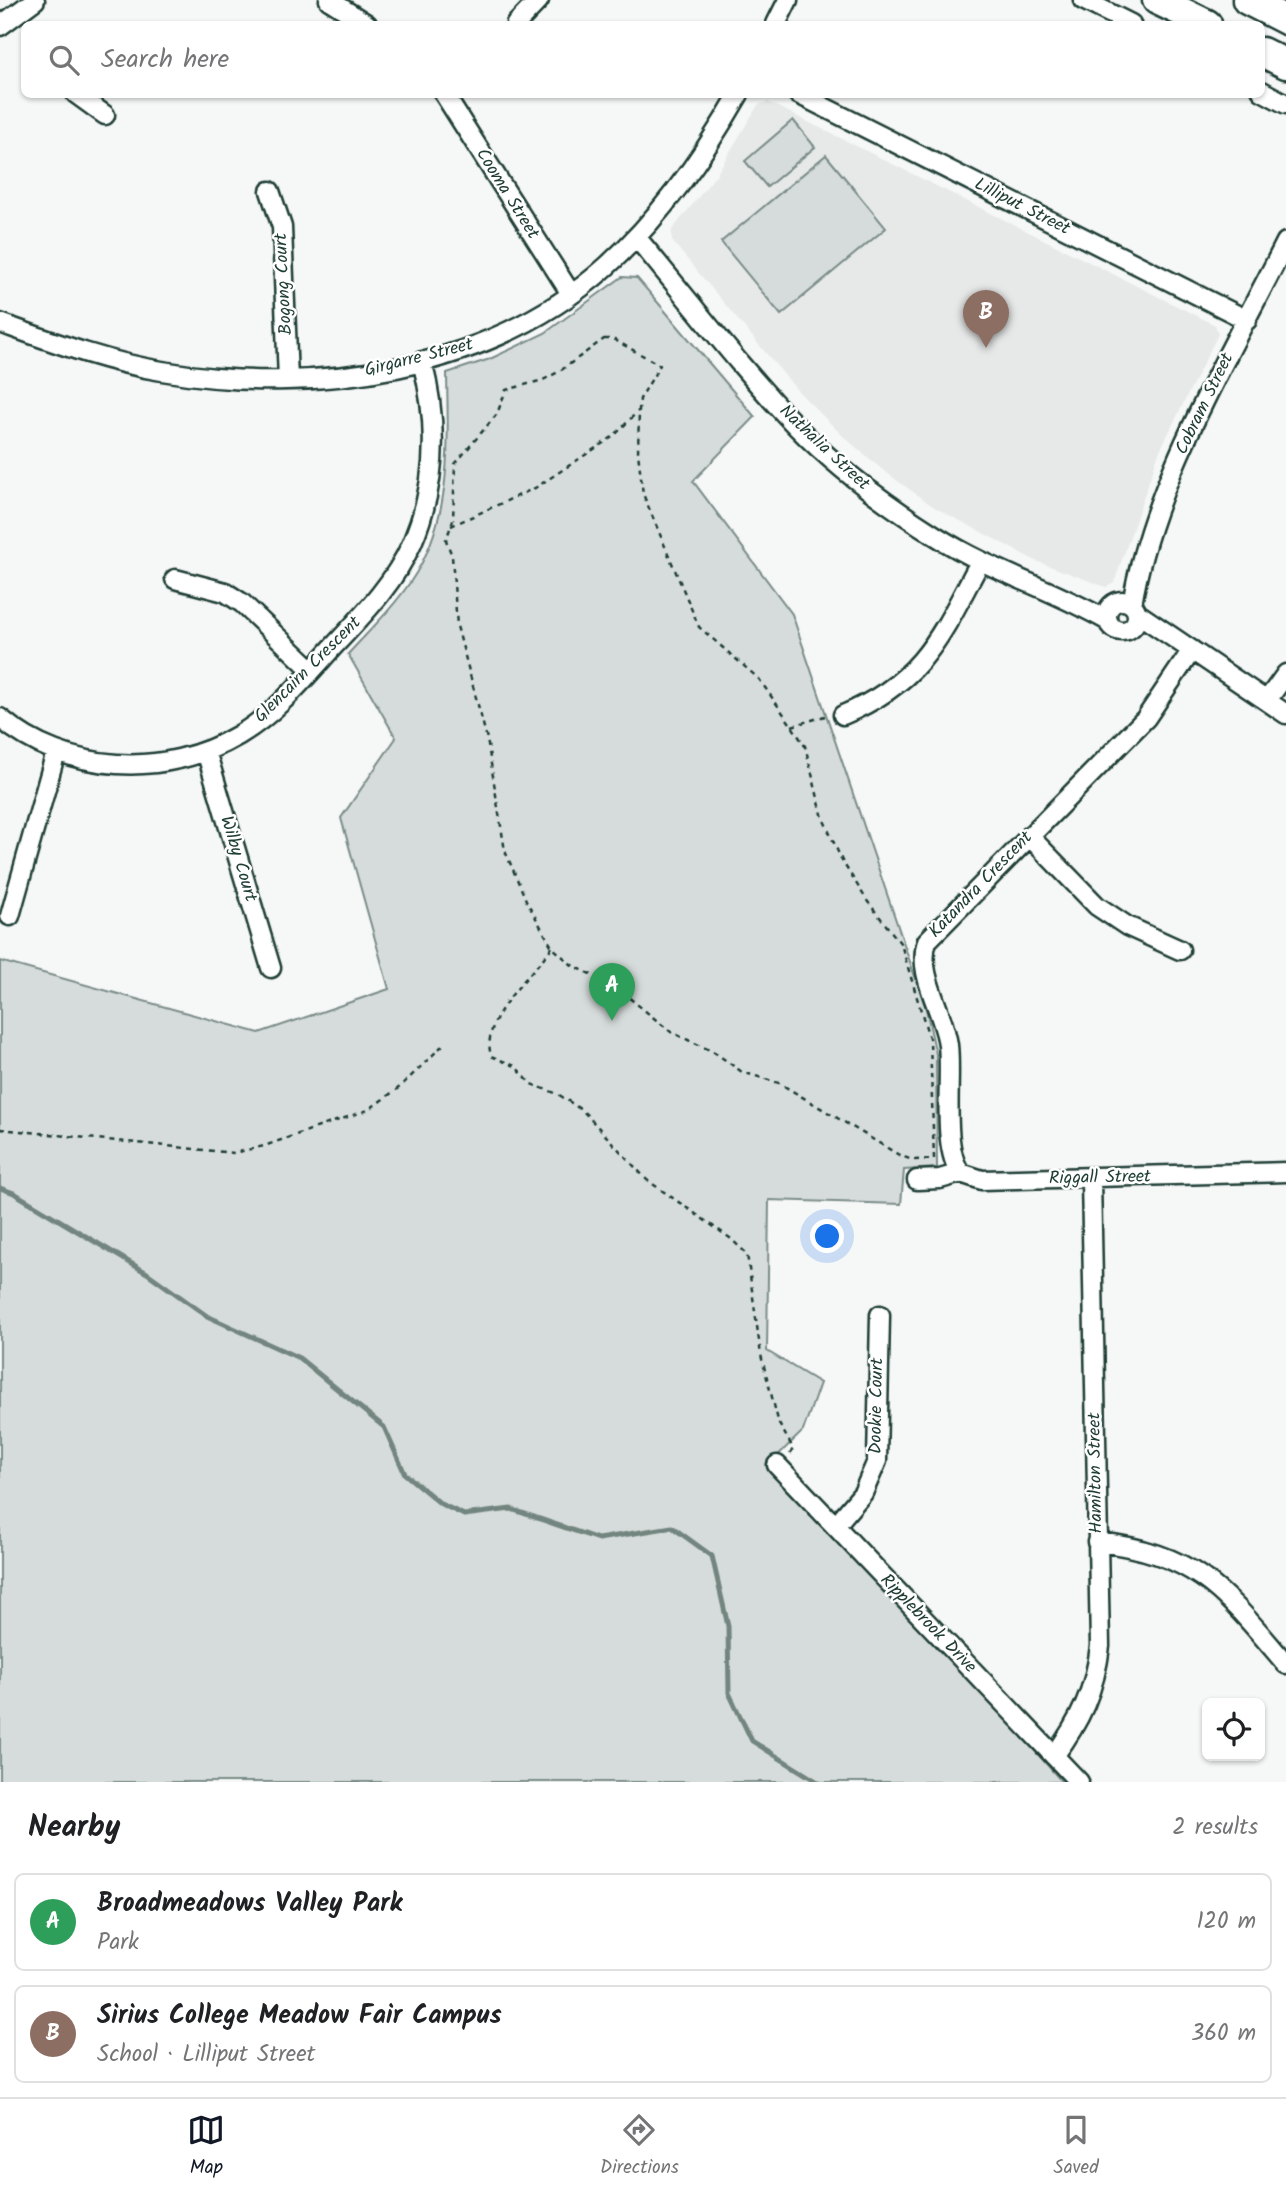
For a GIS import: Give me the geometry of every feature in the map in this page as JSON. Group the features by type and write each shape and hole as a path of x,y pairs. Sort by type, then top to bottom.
{"main road":[{"path":"1157,0 1201,21"},
{"path":"1247,0 1286,20"},
{"path":"1265,54 1286,64"}],"street":[{"path":"13,24 35,0"},
{"path":"329,0 362,21"},
{"path":"519,21 539,0"},
{"path":"778,21 788,0"},
{"path":"1083,0 1125,21"},
{"path":"1265,93 1286,104"},
{"path":"82,98 105,115"},
{"name":"Cooma Street","path":"447,98 571,294"},
{"name":"Girgarre Street","path":"0,323 110,360 209,378 288,380 371,371 422,361 505,332 571,294 606,267 636,237 697,162 737,98"},
{"name":"Lilliput Street","path":"805,98 1247,320"},
{"name":"Bogong Court","path":"270,191 282,227 288,380"},
{"name":"Nathalia Street","path":"636,237 765,392 828,456 904,516 980,562 1061,598 1122,609 1192,650 1268,699 1286,714"},
{"name":"Cobram Street","path":"1129,630 1136,623 1122,609 1138,571 1171,473 1286,242"},
{"name":"Glencairn Crescent","path":"0,719 56,752 95,762 129,764 175,760 206,751 240,735 259,721 312,670 383,591 398,569 420,521 433,453 428,384 422,361"},
{"path":"843,715 879,699 927,657 980,562"},
{"path":"175,579 225,592 242,603 312,670"},
{"name":"Nathalia Street","path":"1129,630 1176,641"},
{"name":"Katandra Crescent","path":"961,1173 956,1167 951,1147 948,1044 924,952 927,941 1146,718 1192,650"},
{"path":"1268,699 1286,674"},
{"name":"Wilby Court","path":"206,751 271,968"},
{"path":"10,916 56,752"},
{"path":"1029,836 1097,905 1127,926 1180,950"},
{"name":"Riggall Street","path":"917,1180 940,1179 961,1173 982,1181 1286,1172"},
{"name":"Hamilton Street","path":"1054,1756 1079,1722 1097,1672 1100,1646 1091,1178"},
{"name":"Dookie Court","path":"835,1526 863,1493 877,1461 880,1315"},
{"name":"Ripplebrook Drive","path":"780,1468 1079,1782"},
{"path":"1097,1542 1149,1550 1191,1568 1227,1596 1286,1664"}],"path":[{"path":"613,339 631,352 660,365 640,399 638,453 643,494 698,627 759,679 805,746 823,818 842,861 868,902 901,944 930,1041 934,1159 912,1160 900,1155 779,1083 742,1072 714,1052 671,1032 616,986 572,965 552,947 505,851 487,739 457,626 452,556 446,540 451,526 455,464 496,414 510,388 543,380 580,358 599,341 613,339"},
{"path":"451,526 535,488 614,436 639,410"},
{"path":"792,726 825,716"},
{"path":"552,947 500,1010 490,1033 490,1052 495,1059 515,1066 531,1084 558,1094 583,1111 646,1180 730,1238 747,1254 761,1355 779,1424 793,1448 780,1468"},
{"path":"0,1129 234,1153 264,1146 368,1110 400,1087 443,1045"}],"shaded area":[{"path":"768,102 1215,325 1218,334 1159,452 1114,583 1106,587 1036,561 934,507 884,471 843,436 797,390 672,241 672,230 716,175 758,105"},
{"path":"793,120 815,147 767,187 745,161"},
{"path":"826,155 886,228 781,315 721,242"},
{"path":"622,277 637,278 755,417 693,481 792,614 926,1009 936,1054 937,1168 904,1170 901,1204 769,1200 767,1351 820,1383 803,1431 767,1466 1003,1714 1062,1782 0,1782 0,961 259,1033 389,989 341,818 396,738 348,654 404,591 425,557 434,532 445,480 447,373 490,359 545,333"}],"waterway":[{"path":"0,1188 14,1193 147,1273 207,1316 299,1358 384,1427 405,1474 441,1504 464,1515 511,1509 598,1539 672,1527 712,1556 728,1626 729,1693 752,1741 818,1782"}],"place":[{"name":"Sirius College Meadow Fair Campus","path":"986,348"},
{"name":"Broadmeadows Valley Park","path":"612,1021"}]}
